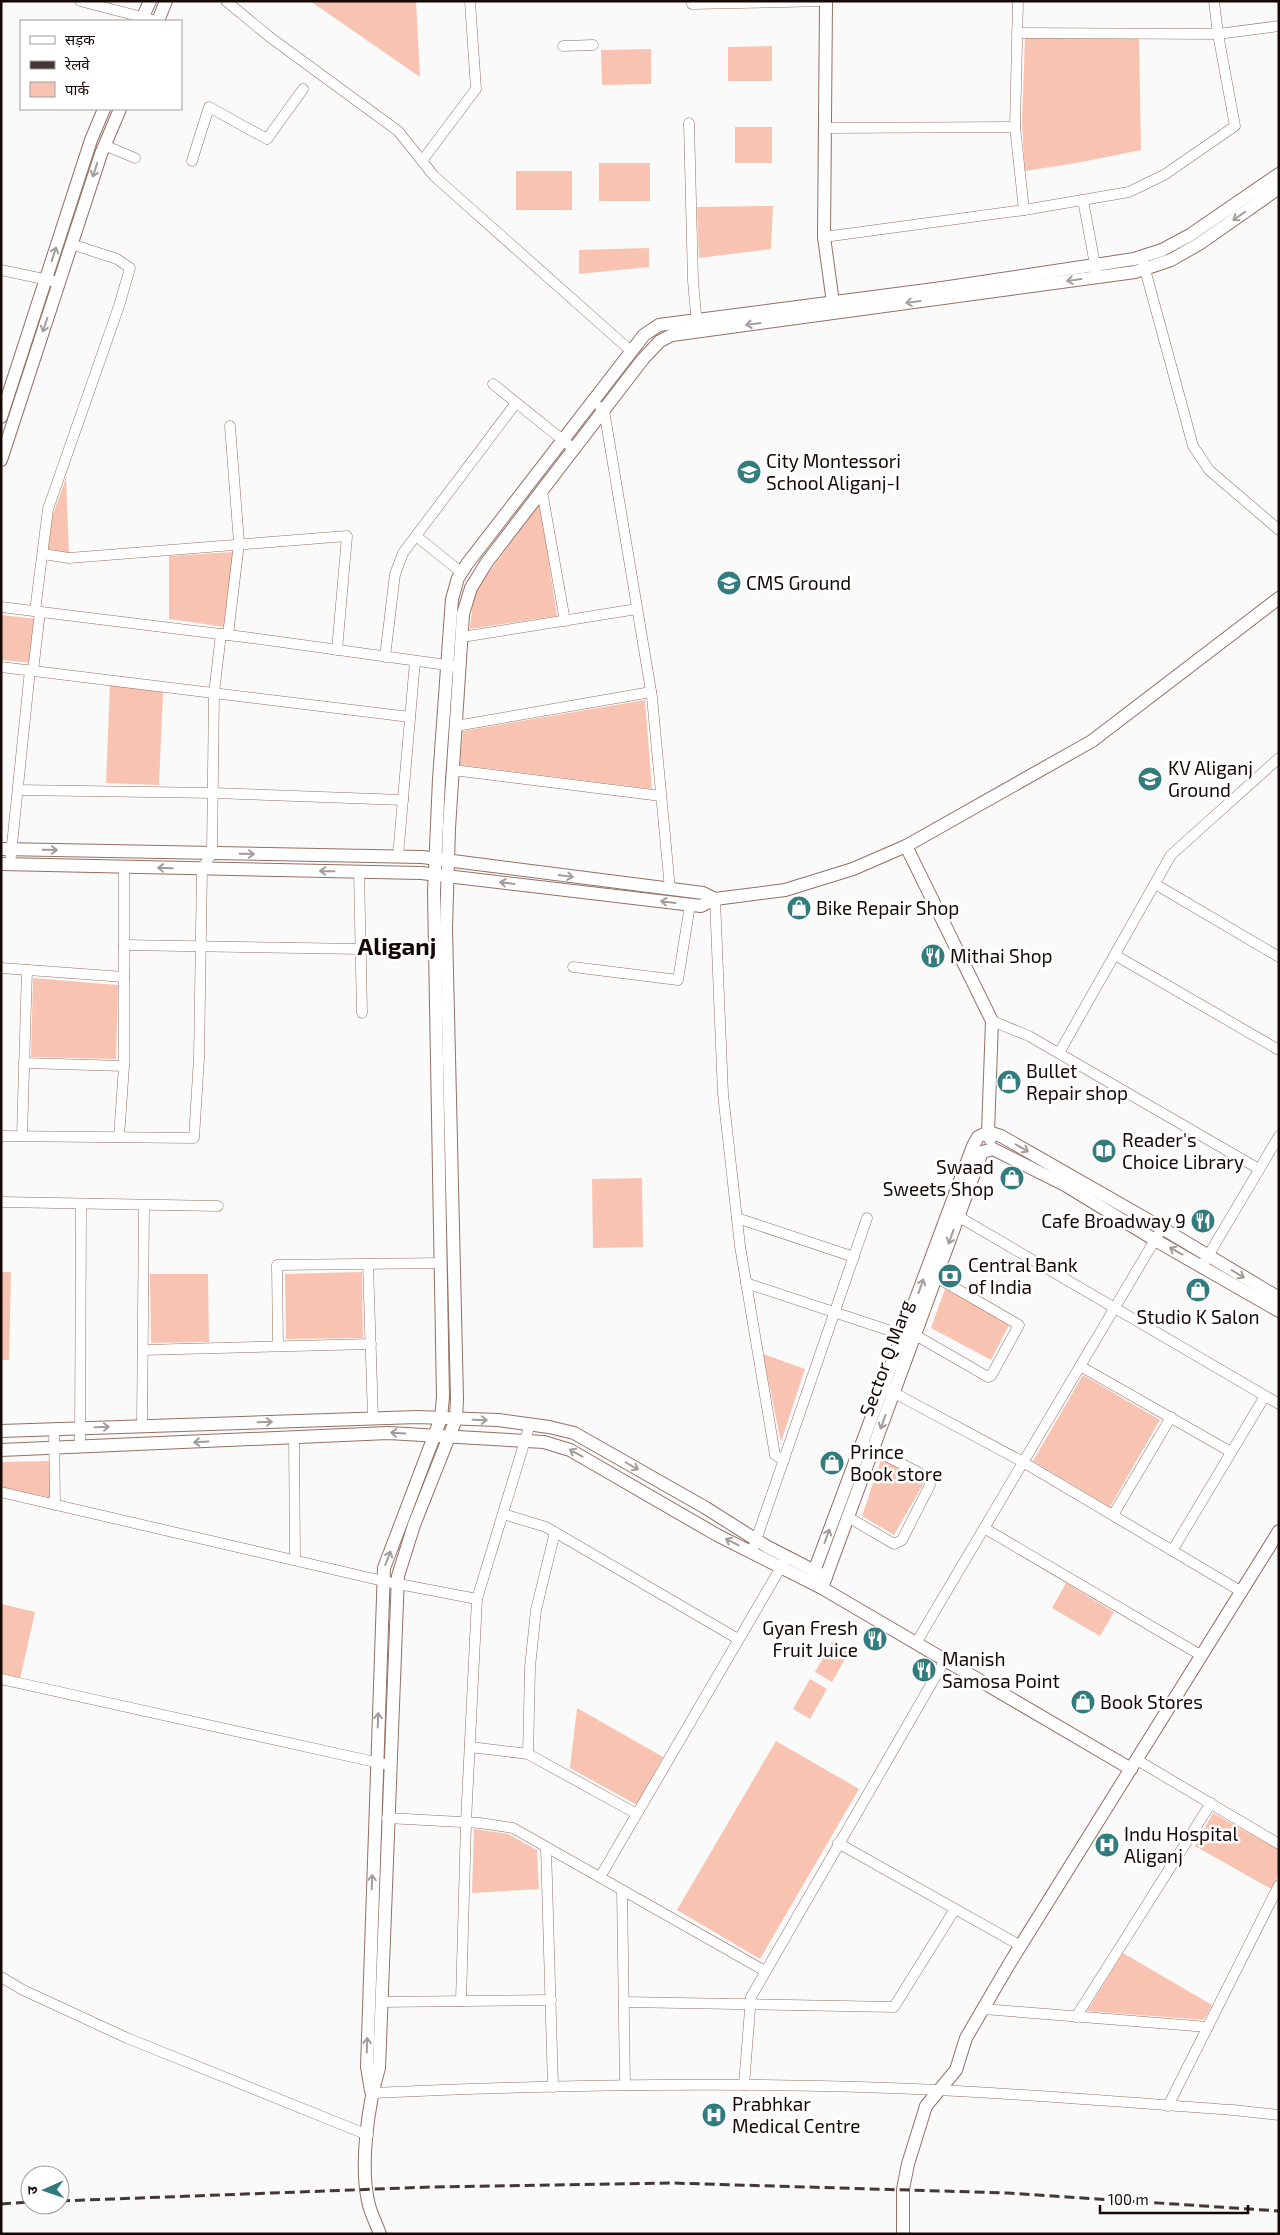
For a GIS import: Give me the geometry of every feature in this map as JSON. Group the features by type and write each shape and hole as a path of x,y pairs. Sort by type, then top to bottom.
{"street":[{"path":"80,1 142,19 150,1"},
{"path":"157,20 166,1"},
{"path":"422,161 476,89 470,1"},
{"path":"692,1 692,4 826,1 824,237 833,307"},
{"path":"1018,1 1015,127 1024,210"},
{"path":"824,237 1024,210 1129,192 1164,176 1235,126 1218,34 1214,1"},
{"path":"230,3 271,38 398,131 434,176 632,352"},
{"path":"1017,33 1218,34 1279,26"},
{"path":"562,46 593,45"},
{"path":"192,161 210,107 267,139 303,89"},
{"path":"1,417 91,140 104,110"},
{"path":"1,460 104,145 120,110"},
{"path":"689,123 693,281 697,326"},
{"path":"825,128 1015,127"},
{"path":"104,145 134,158"},
{"path":"1143,262 1190,235 1279,174"},
{"path":"442,859 453,770 456,726 452,599 462,572 644,335 659,325 697,326 1096,271 1143,262 1171,260 1199,244 1279,188"},
{"path":"1083,200 1096,271"},
{"path":"71,244 117,259 130,268 119,306 48,509 18,790 6,849 6,864 441,875 701,906 715,899 785,890 853,869 906,846 1092,741 1279,598"},
{"path":"1143,262 1193,446 1209,470 1279,530"},
{"path":"1,270 46,278 59,283"},
{"path":"372,2093 366,2066 384,1568 441,1418 443,1397 441,1263 446,928 441,875 453,666 462,638 463,614 471,588 487,562 643,359 660,340 697,326"},
{"path":"493,384 574,449"},
{"path":"593,401 604,410 651,692 670,889"},
{"path":"385,657 395,574 403,553 516,403"},
{"path":"1,1136 194,1138 199,1058 202,869 212,853 214,693 239,543 230,426"},
{"path":"542,491 565,621"},
{"path":"42,554 69,558 239,543 348,536 337,650"},
{"path":"416,536 462,572"},
{"path":"1,607 224,634 453,666"},
{"path":"462,638 637,609"},
{"path":"398,856 415,661"},
{"path":"1,667 410,717"},
{"path":"456,726 651,692"},
{"path":"1059,1053 1172,855 1279,758"},
{"path":"453,770 661,796"},
{"path":"18,790 213,793 403,800"},
{"path":"906,846 992,1021 988,1132 993,1149 1065,1185 1155,1240 1205,1261 1279,1298"},
{"path":"6,849 398,856 442,859 703,893 715,899"},
{"path":"119,1137 124,1066 124,867"},
{"path":"359,872 362,1013"},
{"path":"1155,884 1279,957"},
{"path":"715,899 723,1094 737,1218 775,1455 784,1460"},
{"path":"573,967 678,980 690,905"},
{"path":"124,944 361,949"},
{"path":"1115,955 1279,1050"},
{"path":"1,968 124,977"},
{"path":"22,1136 27,970"},
{"path":"992,1021 1029,1036 1259,1169"},
{"path":"24,1063 124,1066"},
{"path":"380,2234 368,2202 366,2164 372,2093 379,2068 397,1584 414,1525 456,1418 457,1399 444,1081"},
{"path":"812,1577 889,1389 953,1214 973,1146 978,1137 988,1132 1001,1136 1162,1228 1205,1261 1279,1311"},
{"path":"1205,1261 1279,1136"},
{"name":"Sector Q Marg","path":"909,1334 936,1277 953,1214 982,1152 993,1149"},
{"path":"1,1202 218,1206"},
{"path":"80,1447 81,1204"},
{"path":"142,1426 144,1204"},
{"path":"953,1214 1279,1404"},
{"path":"737,1218 854,1257"},
{"path":"752,1552 867,1218"},
{"path":"916,1643 1162,1228"},
{"path":"278,1345 277,1265 441,1263"},
{"path":"368,1264 373,1418"},
{"path":"746,1283 834,1313 909,1334 988,1377 991,1376 1019,1325 936,1277"},
{"path":"143,1350 371,1344"},
{"path":"1080,1366 1231,1452"},
{"path":"889,1389 1023,1462 1242,1592"},
{"path":"1172,1551 1265,1396"},
{"path":"1113,1516 1171,1417"},
{"path":"1,1431 373,1418 456,1418 530,1424 574,1433 706,1508 756,1540 784,1562 824,1583 945,1660 1211,1804 1279,1844"},
{"path":"461,2001 466,1822 476,1599 530,1424"},
{"path":"54,1429 55,1505"},
{"path":"1,1450 388,1432 544,1442 570,1450 717,1535 752,1552 784,1562"},
{"path":"294,1437 295,1560"},
{"path":"824,1583 848,1517 867,1446"},
{"path":"848,1517 894,1544 898,1543 902,1540 930,1485 929,1478 867,1446"},
{"path":"1,1492 397,1584 476,1599"},
{"path":"503,1514 546,1527 738,1639"},
{"path":"984,1528 1202,1656"},
{"path":"903,2234 903,2189 908,2164 926,2106 956,2070 966,2038 1021,1946 1279,1531"},
{"path":"528,1754 530,1667 536,1610 555,1532"},
{"path":"600,1877 784,1562"},
{"path":"744,2085 751,1997 945,1660"},
{"path":"1,1679 376,1761 389,1766"},
{"path":"470,1747 528,1754 637,1814"},
{"path":"1076,2017 1211,1804"},
{"path":"388,1818 466,1822 512,1828 765,1971"},
{"path":"838,1843 1021,1946"},
{"path":"546,1847 553,2087"},
{"path":"1168,2106 1279,1885"},
{"path":"622,1890 625,2085"},
{"path":"624,2002 894,2007 955,1909"},
{"path":"1,1977 22,1990 127,2038 368,2135"},
{"path":"382,2002 551,2000"},
{"path":"983,2010 1208,2027"},
{"path":"372,2093 625,2085 744,2085 939,2090 1279,2115"}],"green space":[{"path":"310,1 416,1 420,77"},
{"path":"1025,38 1139,39 1141,150 1025,171 1022,124"},
{"path":"772,46 772,81 728,81 728,47"},
{"path":"651,49 651,84 602,85 601,50"},
{"path":"735,127 772,127 772,163 735,163"},
{"path":"599,163 650,163 650,201 599,201"},
{"path":"516,171 572,171 572,210 516,210"},
{"path":"773,206 771,249 699,258 697,207"},
{"path":"649,248 649,267 579,274 579,250"},
{"path":"66,478 69,553 48,549 52,517"},
{"path":"540,504 557,616 470,629 474,592"},
{"path":"233,552 225,627 169,619 169,556"},
{"path":"1,615 37,619 32,663 1,660"},
{"path":"110,684 163,692 159,785 106,783"},
{"path":"645,700 652,789 460,765 463,731"},
{"path":"33,978 118,985 116,1059 31,1057"},
{"path":"642,1178 643,1247 593,1248 592,1179"},
{"path":"1,1272 11,1272 9,1360 1,1360"},
{"path":"362,1272 363,1338 286,1339 285,1274"},
{"path":"150,1274 208,1274 209,1342 151,1343"},
{"path":"945,1289 1010,1323 991,1360 931,1328"},
{"path":"763,1354 805,1369 781,1442"},
{"path":"1083,1375 1160,1420 1110,1507 1033,1461"},
{"path":"882,1457 925,1481 894,1535 862,1516"},
{"path":"50,1461 52,1498 1,1487 1,1462"},
{"path":"1066,1583 1114,1612 1100,1636 1052,1608"},
{"path":"1,1604 35,1612 20,1679 1,1674"},
{"path":"832,1642 849,1652 832,1682 815,1672"},
{"path":"810,1679 827,1689 810,1719 793,1709"},
{"path":"577,1708 663,1757 637,1805 570,1768"},
{"path":"776,1741 859,1789 760,1959 677,1910"},
{"path":"1213,1813 1279,1850 1279,1874 1271,1889 1195,1846"},
{"path":"474,1829 508,1834 537,1850 539,1889 472,1893"},
{"path":"1123,1953 1212,2005 1204,2020 1087,2011"}],"railway":[{"path":"70,2201 431,2187 671,2183 1008,2193 1279,2211"},
{"path":"1,2204 20,2203"}],"place":[{"name":"City Montessori School Aliganj-I","path":"749,472"},
{"name":"CMS Ground","path":"729,583"},
{"name":"KV Aliganj Ground","path":"1150,779"},
{"name":"Bike Repair Shop","path":"799,908"},
{"name":"Mithai Shop","path":"933,956"},
{"name":"Bullet Repair shop","path":"1009,1082"},
{"name":"Reader's Choice Library","path":"1104,1151"},
{"name":"Swaad Sweets Shop","path":"1012,1178"},
{"name":"Cafe Broadway 9","path":"1203,1221"},
{"name":"Central Bank of India","path":"950,1276"},
{"name":"Studio K Salon","path":"1198,1290"},
{"name":"Prince Book store","path":"832,1463"},
{"name":"Gyan Fresh Fruit Juice","path":"875,1639"},
{"name":"Manish Samosa Point","path":"924,1670"},
{"name":"Book Stores","path":"1083,1702"},
{"name":"Indu Hospital Aliganj","path":"1107,1845"},
{"name":"Prabhkar Medical Centre","path":"714,2115"}],"district":[{"name":"Aliganj","path":"397,947"}]}
